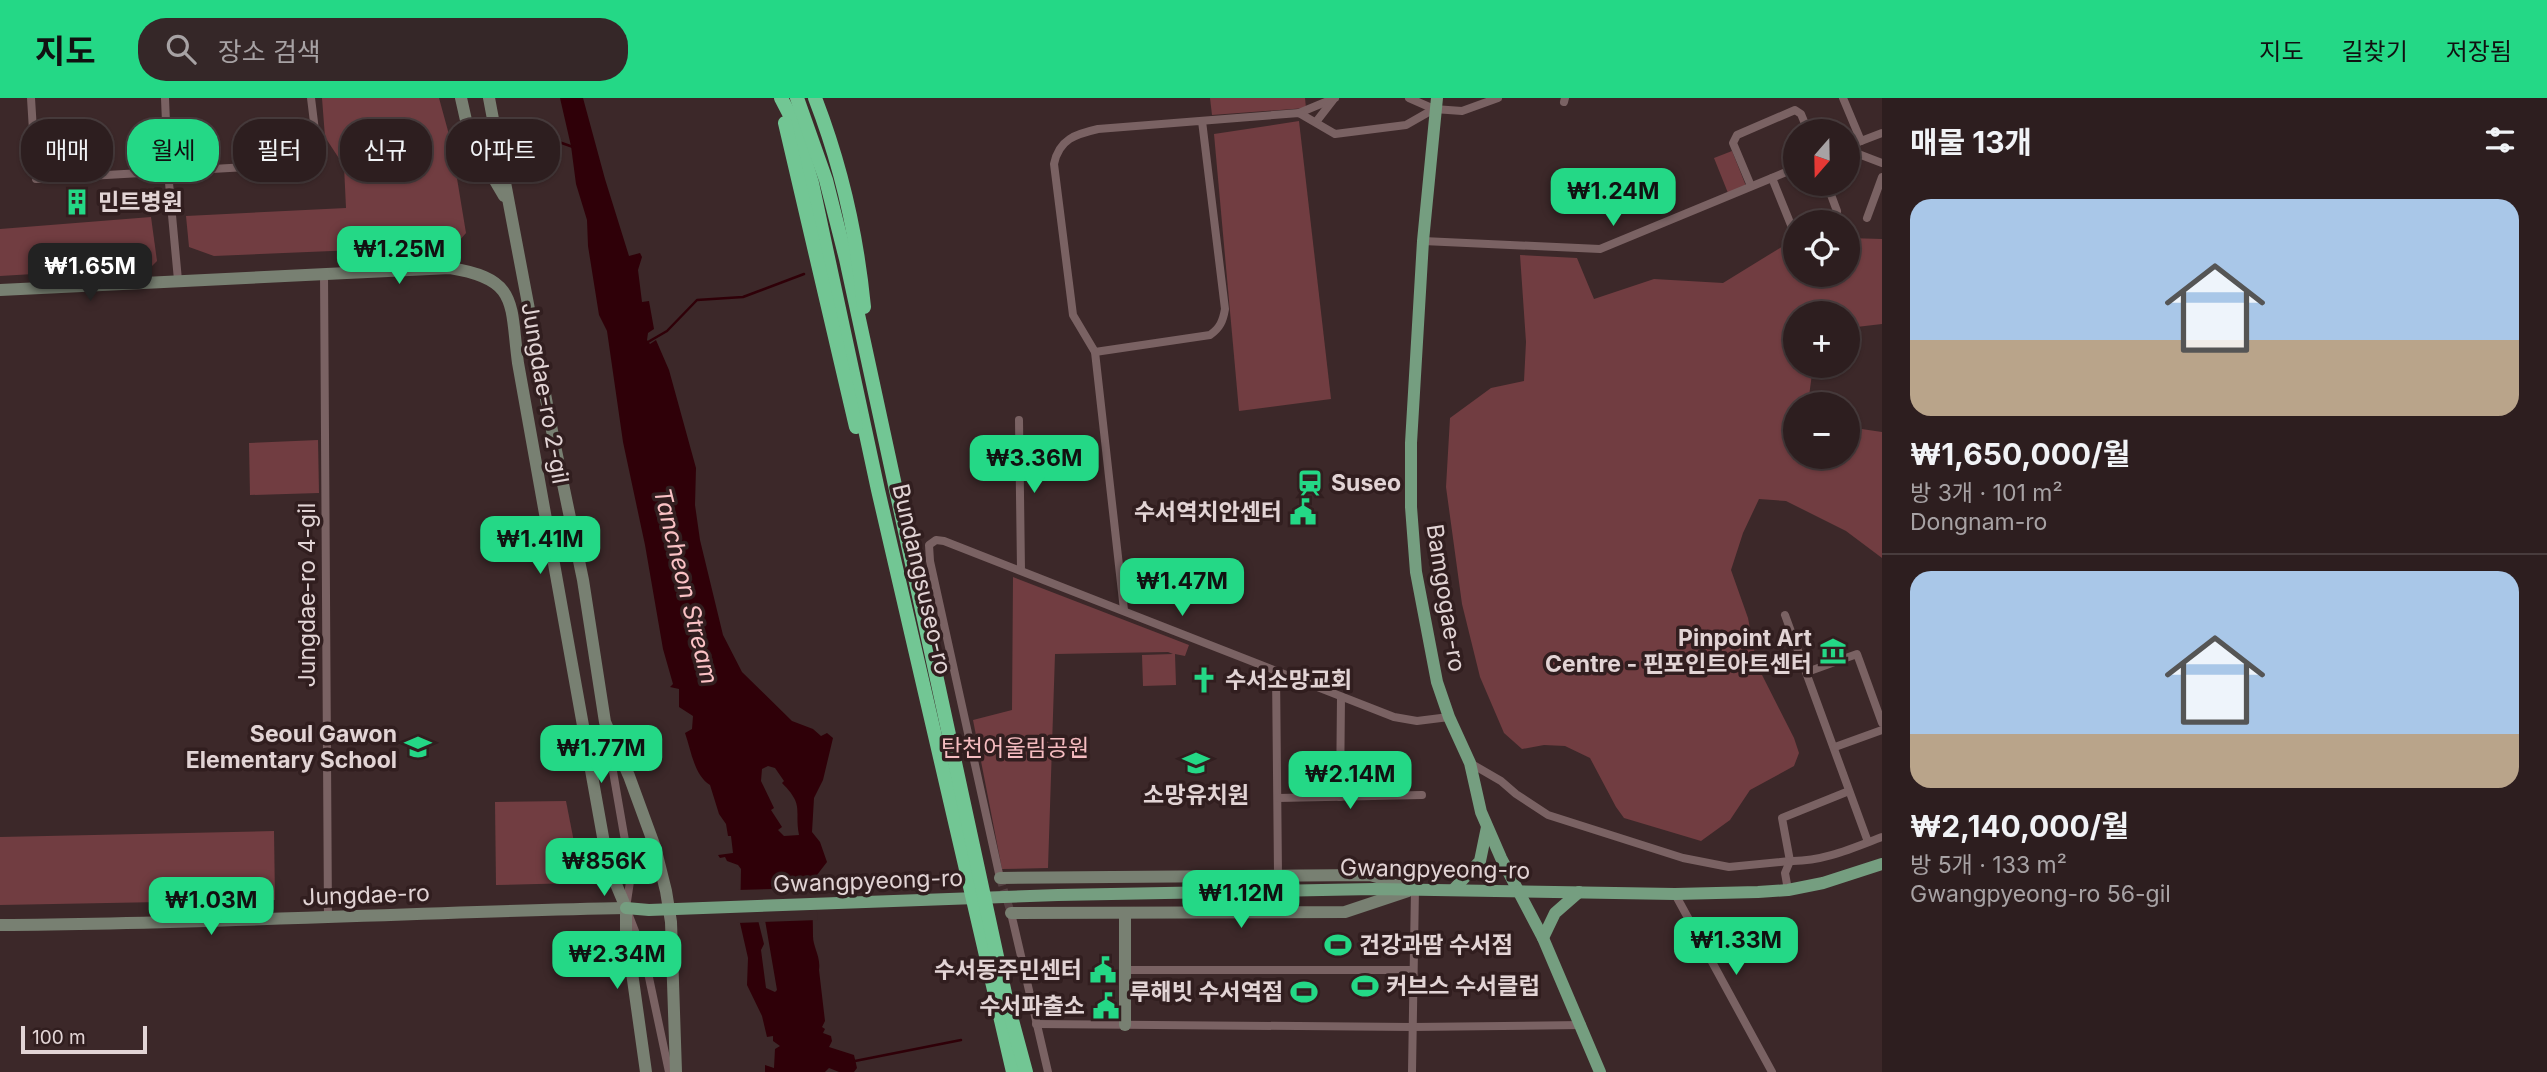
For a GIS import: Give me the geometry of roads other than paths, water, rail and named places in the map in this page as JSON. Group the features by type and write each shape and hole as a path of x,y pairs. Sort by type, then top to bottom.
{"highway":[{"name":"Bundangsuseo-ro","path":"780,98 794,123 812,183 878,490 1013,1072"},
{"path":"780,98 842,375 856,427 878,490"},
{"name":"Bundangsuseo-ro","path":"797,98 852,258 870,371 1006,998 1026,1072"},
{"path":"815,98 829,134 841,178 852,258"}],"main road":[{"path":"461,98 470,138 510,205"},
{"path":"489,98 583,580 605,722 629,776 655,847 666,891 671,922 676,1072"},
{"name":"Bamgogae-ro","path":"1436,104 1423,241 1411,443 1413,539 1429,647 1449,717 1470,763 1481,812 1517,891 1543,938 1600,1072"},
{"name":"Jungdae-ro 2-gil","path":"324,272 450,268 475,272 495,281 509,300 608,865 626,908 626,930 646,1072"},
{"path":"0,290 324,272"},
{"path":"1454,889 1480,862 1487,826"},
{"name":"Gwangpyeong-ro","path":"649,910 1058,895 1415,888 1675,894 1788,890 1840,879 1882,864"},
{"path":"608,865 630,867"},
{"path":"1000,878 1370,875 1415,888"},
{"path":"1045,877 1033,886 1033,902 1039,908 1058,914"},
{"path":"1011,913 1345,912 1415,888"},
{"path":"1543,938 1555,913 1579,892"},
{"name":"Jungdae-ro","path":"0,925 328,918 480,911 626,908 649,910"},
{"path":"1125,914 1125,1025"}],"street":[{"path":"31,98 36,178 127,174"},
{"path":"165,98 166,119"},
{"path":"219,169 319,163 311,98"},
{"path":"1316,122 1337,98"},
{"path":"1124,610 1095,352 1072,310 1054,164 1056,155 1064,141 1084,132 1299,113 1337,98"},
{"path":"1409,98 1462,111 1498,98"},
{"path":"1843,98 1861,141 1882,133"},
{"path":"1299,113 1335,134 1406,125 1436,104"},
{"path":"1751,186 1733,143 1737,135 1795,110 1803,119"},
{"path":"1095,352 1210,335 1218,330 1223,320 1224,309 1202,121"},
{"path":"1860,153 1882,163"},
{"path":"1423,241 1600,249 1783,173"},
{"path":"1867,218 1882,177"},
{"path":"1772,178 1785,210"},
{"path":"169,182 178,280"},
{"name":"Jungdae-ro 4-gil","path":"324,272 328,918"},
{"path":"1019,420 1021,570"},
{"path":"1000,878 932,574 929,545 936,540 1021,570 1394,717 1417,721 1449,717"},
{"path":"1785,615 1868,842"},
{"path":"1807,672 1857,654 1882,723"},
{"path":"1276,672 1278,874"},
{"path":"1340,797 1341,697"},
{"path":"605,722 631,875 626,908 644,954 669,1072"},
{"path":"1835,747 1882,730"},
{"path":"1470,763 1501,781 1548,815 1683,858 1729,867 1804,862 1882,836"},
{"path":"1788,890 1785,873 1790,862 1782,818 1849,791"},
{"path":"1278,798 1422,796"},
{"path":"1412,1072 1415,888"},
{"path":"1675,894 1772,1072"},
{"path":"1011,913 1048,1072"},
{"path":"1125,970 1412,970"},
{"path":"1036,1024 1412,1027 1582,1025"}],"water":[{"name":"Tancheon Stream","path":"560,98 583,98 629,256 640,253 642,257 638,270 642,302 649,301 654,329 648,333 647,340 650,344 656,340 669,370 696,468 695,505 700,540 723,635 742,672 792,721 813,729 821,736 827,733 833,738 823,780 814,798 812,832 820,842 827,862 810,884 813,936 819,961 825,1021 823,1033 831,1036 829,1047 854,1055 857,1068 854,1072 839,1072 829,1068 825,1072 765,1072 765,1065 774,1068 775,1049 780,1046 773,1041 773,1036 767,1037 762,1016 747,985 748,958 740,923 741,869 718,855 733,853 731,836 728,836 726,824 719,814 710,785 700,775 691,754 685,733 692,729 693,716 679,707 679,689 670,687 673,684 663,649 623,442 607,331 599,315 588,246 587,220 576,184","holes":["768,766 775,768 784,781 782,783 794,797 799,835 784,836 778,830 782,827 771,810 774,808 761,781 762,769","758,920 765,920 777,990 775,992 766,988 761,950 764,944"]}],"waterway":[{"path":"560,142 573,147"},
{"path":"648,342 667,331 697,300 743,297 804,274"},
{"path":"855,1061 961,1040"}],"tunnel":[{"path":"1000,878 1011,913"}],"place":[{"name":"민트병원","path":"77,202"},
{"name":"Suseo","path":"1310,483"},
{"name":"수서역치안센터","path":"1303,512"},
{"name":"Pinpoint Art Centre - 핀포인트아트센터","path":"1833,651"},
{"name":"수서소망교회","path":"1204,680"},
{"name":"Seoul Gawon Elementary School","path":"418,747"},
{"name":"소망유치원","path":"1196,763"},
{"name":"건강과땀 수서점","path":"1338,945"},
{"name":"수서동주민센터","path":"1103,970"},
{"name":"커브스 수서클럽","path":"1365,986"},
{"name":"루해빗 수서역점","path":"1304,992"},
{"name":"수서파출소","path":"1106,1006"}],"park label":[{"name":"탄천어울림공원","path":"1015,748"}]}
